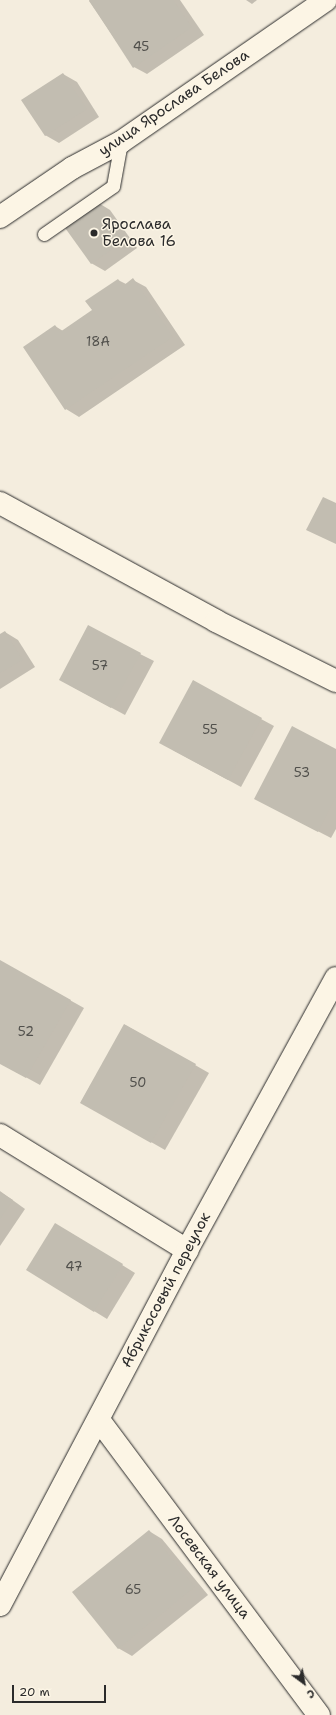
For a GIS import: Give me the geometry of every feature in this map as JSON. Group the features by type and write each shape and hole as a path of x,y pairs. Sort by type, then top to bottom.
{"street":[{"name":"улица Ярослава Белова","path":"0,217 72,168 121,142 326,0"},
{"path":"0,504 216,621 336,681"},
{"name":"Абрикосовый переулок","path":"0,1605 99,1420 187,1250 336,978"},
{"path":"0,1135 187,1250"},
{"name":"Лосевская улица","path":"99,1420 319,1715"}],"lane":[{"path":"44,234 113,186 121,142"}],"building":[{"path":"89,0 173,0 192,27 133,68"},
{"path":"63,73 87,109 45,136 21,100"},
{"name":"Ярослава Белова 16","path":"97,201 124,241 91,264 63,225"},
{"path":"133,278 173,337 65,410 23,347 55,325 60,332 92,310 85,301 118,279 123,286"},
{"path":"323,497 336,503 336,544 306,530"},
{"path":"88,625 141,653 111,708 59,680"},
{"path":"5,631 23,660 0,673 0,634"},
{"path":"193,680 262,718 228,780 159,743"},
{"path":"292,726 336,749 336,796 318,832 254,799"},
{"path":"0,960 71,1000 26,1078 0,1064"},
{"path":"124,1024 196,1064 151,1143 80,1103"},
{"path":"0,1192 13,1200 0,1219"},
{"path":"55,1223 123,1264 94,1312 26,1270"},
{"path":"149,1530 195,1587 118,1649 72,1592"}],"place":[{"name":"Ярослава Белова 16","path":"94,233"}]}
